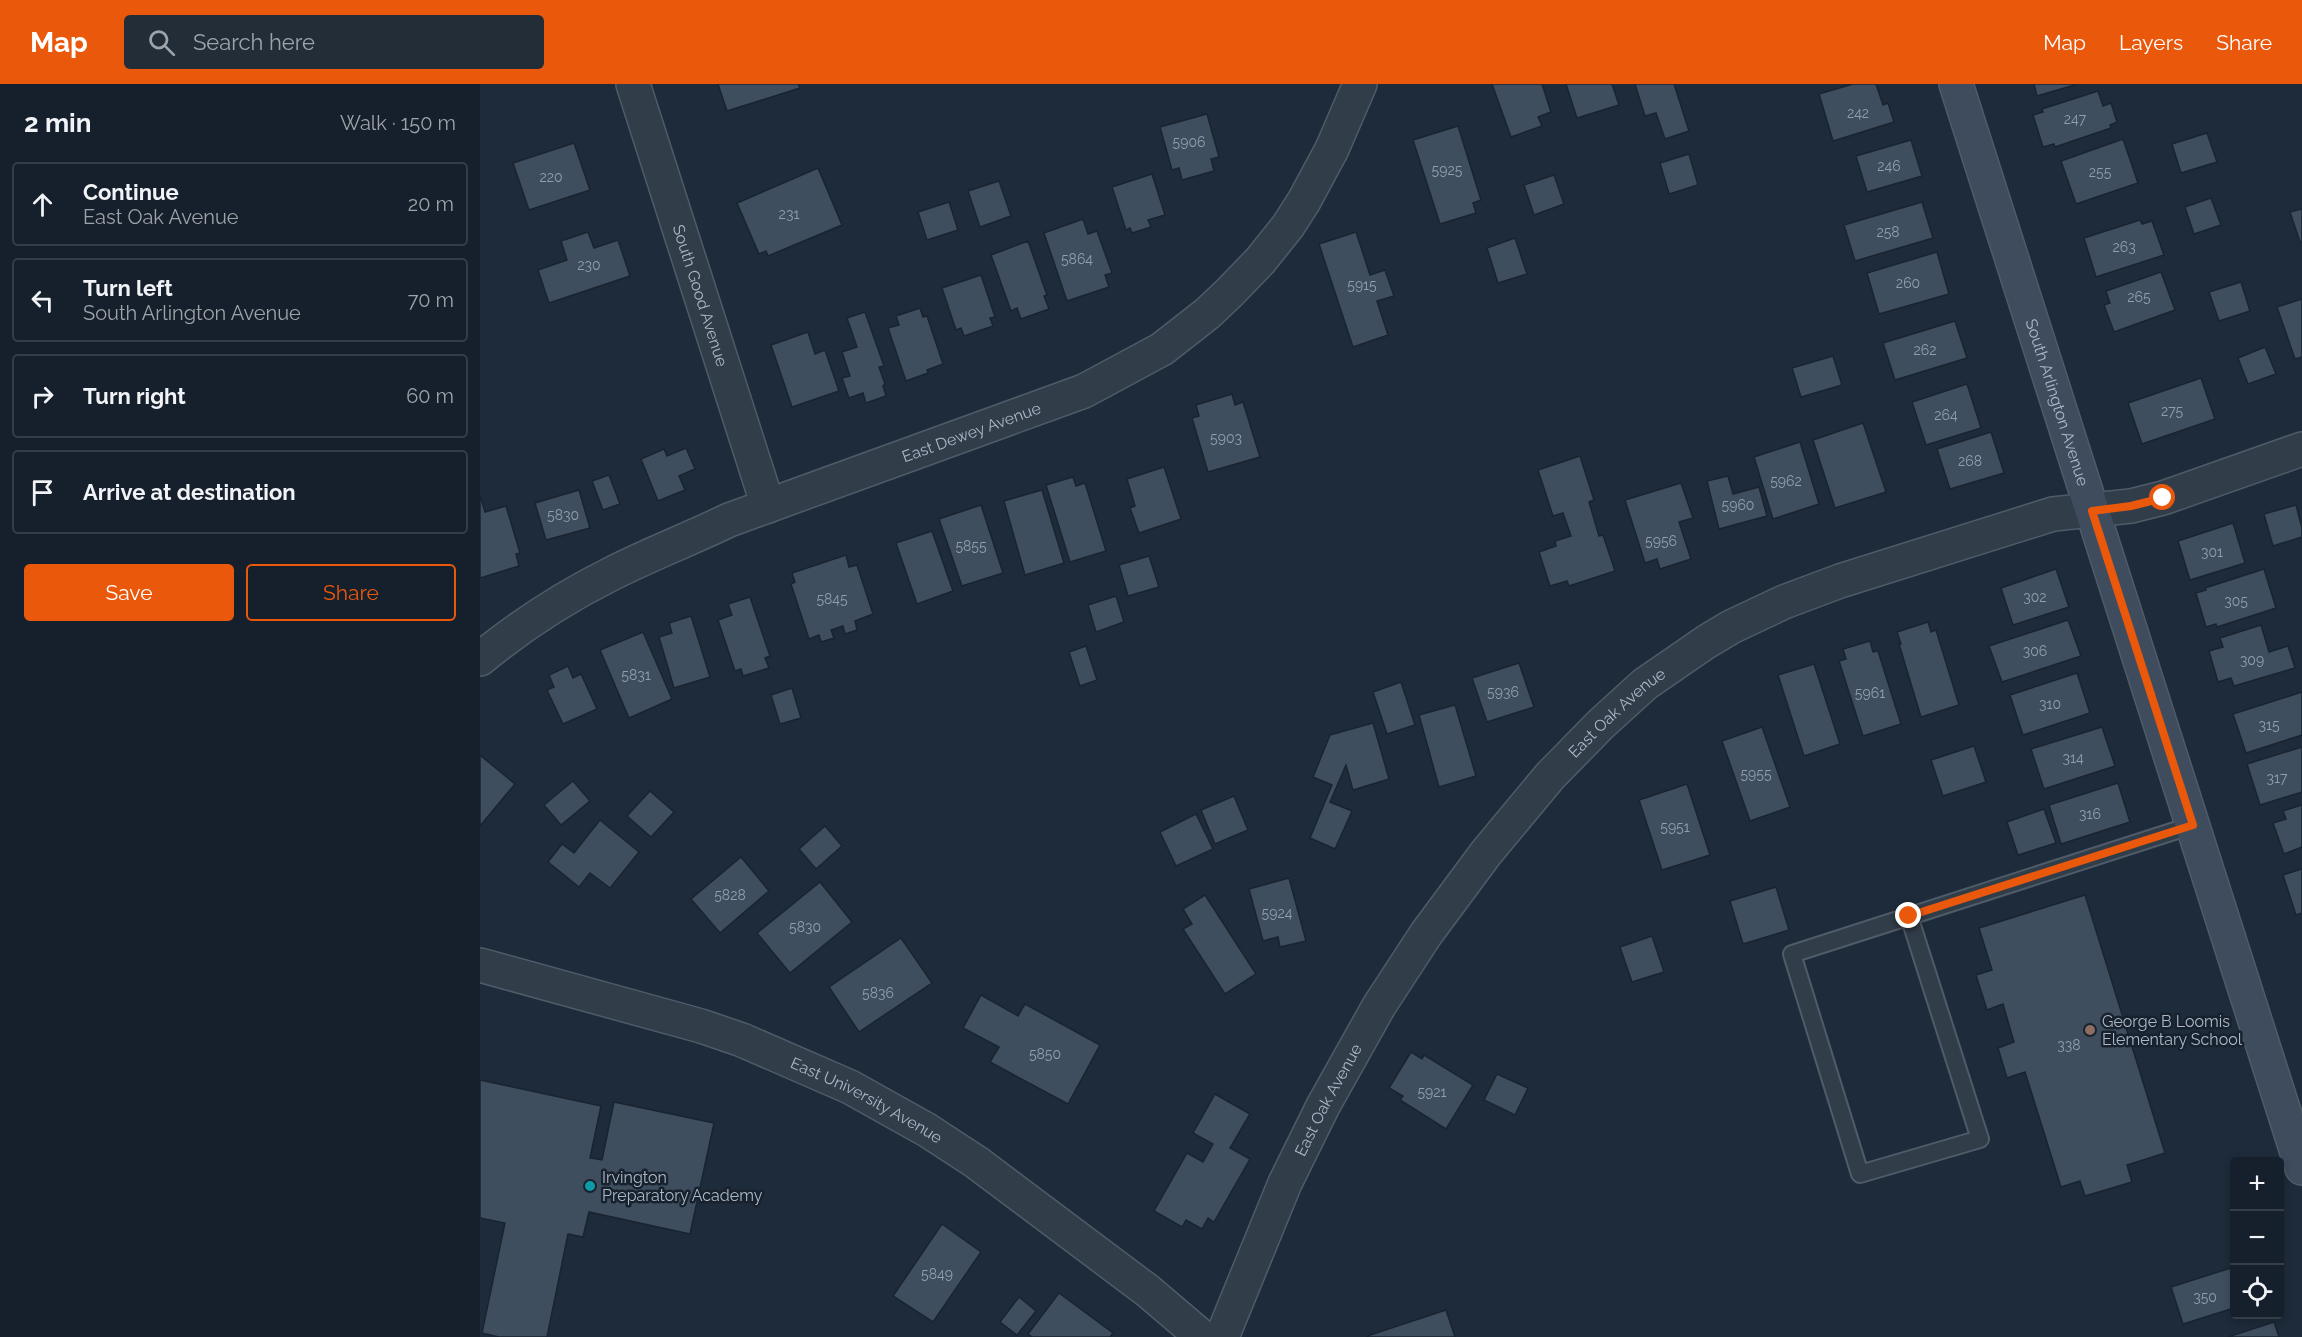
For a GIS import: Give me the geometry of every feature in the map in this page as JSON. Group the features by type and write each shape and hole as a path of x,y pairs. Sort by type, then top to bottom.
{"main road":[{"name":"South Arlington Avenue","path":"1956,84 2302,1168"}],"street":[{"name":"South Good Avenue","path":"633,84 768,506"},
{"name":"East Dewey Avenue","path":"480,660 523,627 610,574 688,537 1084,391 1168,344 1208,313 1230,292 1260,261 1287,226 1304,201 1332,149 1360,84"},
{"name":"East Oak Avenue","path":"1221,1337 1285,1183 1323,1106 1379,1006 1426,934 1486,853 1550,776 1615,710 1645,684 1706,642 1784,602 1840,581 2053,514 2131,506 2163,498 2302,449"},
{"name":"East University Avenue","path":"480,965 701,1026 742,1040 850,1087 927,1130 976,1162 1148,1292 1202,1337"}],"lane":[{"path":"1909,916 1980,1139 1860,1174 1792,954 1909,916 2193,825"}],"building":[{"path":"718,84 798,84 800,88 727,111"},
{"path":"1492,84 1542,84 1551,112 1538,117 1542,126 1511,137"},
{"path":"1566,84 1612,84 1619,105 1577,118"},
{"path":"1635,84 1674,84 1689,131 1665,139 1656,113 1645,116"},
{"path":"1853,84 1876,84 1883,105 1888,103 1894,122 1833,141 1819,94"},
{"path":"2034,84 2078,84 2037,96"},
{"path":"2098,91 2103,106 2111,103 2117,122 2110,125 2111,128 2055,147 2054,144 2043,147 2033,115 2043,112 2042,109"},
{"path":"1207,114 1219,157 1211,159 1214,171 1182,180 1179,168 1172,170 1160,127"},
{"path":"1458,126 1481,200 1473,203 1476,213 1440,224 1413,140"},
{"path":"2207,133 2217,162 2181,173 2172,144"},
{"path":"2123,139 2138,183 2076,204 2061,161"},
{"path":"1911,140 1922,176 1867,192 1856,156"},
{"path":"574,143 590,190 529,210 513,163"},
{"path":"1689,154 1698,185 1669,194 1660,163"},
{"path":"818,168 842,225 768,256 766,251 759,254 737,203"},
{"path":"1152,174 1165,215 1148,220 1151,227 1132,233 1130,228 1126,230 1112,187"},
{"path":"1554,175 1564,204 1534,215 1524,185"},
{"path":"999,181 1011,216 980,227 968,191"},
{"path":"2211,198 2221,225 2194,234 2185,207"},
{"path":"949,202 958,230 927,240 918,212"},
{"path":"1922,202 1933,238 1855,261 1844,225"},
{"path":"2302,209 2302,242 2300,242 2290,212"},
{"path":"1083,219 1088,234 1097,231 1112,273 1105,275 1109,287 1067,301 1044,233"},
{"path":"2140,220 2142,224 2152,221 2164,255 2096,277 2084,238"},
{"path":"588,232 594,248 618,240 630,276 549,303 538,270 567,260 561,241"},
{"path":"1356,232 1370,275 1385,270 1394,296 1377,301 1388,335 1353,347 1319,244"},
{"path":"1515,238 1527,274 1498,283 1487,248"},
{"path":"1028,241 1047,295 1044,296 1049,309 1021,319 1017,308 1011,311 991,255"},
{"path":"1937,252 1949,294 1879,314 1867,273"},
{"path":"2161,272 2175,310 2114,332 2104,305 2110,303 2106,291"},
{"path":"981,275 995,317 990,318 993,326 964,336 961,328 956,330 942,288"},
{"path":"2241,282 2250,311 2219,321 2209,292"},
{"path":"2302,299 2302,357 2295,359 2277,307"},
{"path":"920,308 923,317 927,316 943,364 927,370 928,373 906,381 888,328 899,325 896,316"},
{"path":"865,312 884,366 879,367 885,384 883,386 886,396 866,403 863,393 849,398 842,378 850,376 842,352 857,347 847,318"},
{"path":"1955,321 1967,358 1895,380 1883,343"},
{"path":"808,332 815,354 825,350 839,391 792,407 771,345"},
{"path":"2265,347 2276,374 2248,384 2238,358"},
{"path":"1833,356 1842,385 1801,397 1792,368"},
{"path":"2201,378 2215,419 2142,444 2128,403"},
{"path":"1967,384 1981,428 1926,445 1912,402"},
{"path":"1232,394 1235,405 1243,402 1260,457 1208,472 1192,418 1199,416 1196,405"},
{"path":"1863,423 1886,492 1835,508 1813,440"},
{"path":"1991,432 2004,473 1950,489 1937,449"},
{"path":"1800,442 1819,504 1773,519 1754,457"},
{"path":"686,448 695,469 679,476 685,490 658,501 641,459 664,449 667,456"},
{"path":"1580,456 1594,500 1589,502 1599,536 1603,535 1615,571 1569,586 1567,581 1550,586 1539,552 1556,546 1555,541 1571,536 1563,513 1553,516 1538,470"},
{"path":"1164,467 1181,519 1139,533 1130,508 1135,506 1127,479"},
{"path":"609,475 620,504 603,510 592,481"},
{"path":"1728,476 1733,494 1759,487 1767,516 1719,529 1707,481"},
{"path":"1073,477 1076,486 1085,483 1106,551 1070,562 1046,485"},
{"path":"1681,483 1693,518 1679,522 1691,559 1660,569 1657,559 1645,563 1625,500"},
{"path":"579,490 590,528 546,540 535,503"},
{"path":"1042,490 1064,563 1025,575 1004,501"},
{"path":"480,495 485,512 506,506 520,553 516,554 519,566 480,578"},
{"path":"981,505 1003,573 962,586 939,519"},
{"path":"2296,505 2302,537 2273,546 2264,514"},
{"path":"2233,523 2245,563 2190,580 2178,541"},
{"path":"932,531 953,591 917,604 896,543"},
{"path":"846,555 849,567 857,565 873,614 855,621 857,630 845,634 843,626 831,630 834,638 821,642 819,635 809,639 791,584 795,582 792,573"},
{"path":"1149,556 1159,587 1128,596 1119,565"},
{"path":"2056,569 2069,607 2013,625 2001,588"},
{"path":"2264,569 2276,608 2217,627 2216,624 2206,627 2196,593"},
{"path":"1116,596 1124,622 1096,632 1088,605"},
{"path":"750,597 770,656 765,658 769,668 743,676 741,669 735,671 718,620 732,615 728,604"},
{"path":"691,616 710,677 674,688 659,637 672,633 669,623"},
{"path":"2068,620 2081,656 2002,682 1989,646"},
{"path":"1928,622 1931,632 1936,630 1959,705 1921,717 1897,632"},
{"path":"2261,625 2269,652 2288,646 2295,668 2234,686 2231,678 2218,682 2209,651 2223,647 2220,638"},
{"path":"643,632 672,699 629,718 600,650"},
{"path":"1870,641 1873,652 1878,651 1901,724 1863,736 1839,661 1846,659 1843,649"},
{"path":"1086,646 1097,680 1080,686 1069,652"},
{"path":"1519,663 1534,707 1487,722 1472,678"},
{"path":"1814,664 1840,744 1804,756 1778,675"},
{"path":"568,666 573,678 581,674 597,709 563,724 547,690 554,687 549,675"},
{"path":"2077,673 2090,713 2023,735 2010,695"},
{"path":"1401,682 1415,725 1387,734 1373,692"},
{"path":"792,688 801,718 780,724 771,695"},
{"path":"2302,692 2302,735 2246,753 2233,714"},
{"path":"1455,705 1476,776 1439,787 1419,715"},
{"path":"1373,723 1389,779 1353,790 1346,765 1330,802 1352,811 1335,849 1310,838 1332,785 1313,777 1330,735"},
{"path":"1762,727 1790,807 1750,821 1722,741"},
{"path":"2102,727 2115,766 2044,789 2031,749"},
{"path":"1974,746 1986,782 1943,796 1931,760"},
{"path":"2302,747 2302,792 2260,805 2247,764"},
{"path":"480,755 515,784 480,826"},
{"path":"573,781 590,801 561,825 544,805"},
{"path":"2118,783 2130,822 2061,844 2049,805"},
{"path":"1687,784 1710,855 1662,870 1639,800"},
{"path":"650,791 674,812 651,837 627,816"},
{"path":"1234,796 1248,830 1215,844 1201,810"},
{"path":"2302,805 2302,847 2284,854 2273,823 2286,819 2283,811"},
{"path":"2044,809 2056,843 2018,855 2007,822"},
{"path":"1196,814 1213,849 1176,866 1160,832"},
{"path":"600,820 639,852 610,888 590,873 579,887 548,862 562,844 574,853"},
{"path":"825,826 842,846 816,869 799,849"},
{"path":"741,857 769,891 720,933 691,899"},
{"path":"2302,869 2302,913 2296,915 2283,875"},
{"path":"1289,878 1306,941 1280,947 1278,937 1263,941 1249,889"},
{"path":"820,882 852,922 790,973 757,933"},
{"path":"1776,887 1789,930 1743,944 1730,901"},
{"path":"1205,895 1256,974 1225,994 1183,929 1192,924 1183,909"},
{"path":"2085,895 2165,1153 2127,1165 2132,1182 2085,1196 2080,1181 2061,1187 2025,1072 2007,1078 1998,1048 2014,1042 2003,1004 1987,1010 1976,975 1992,970 1979,928"},
{"path":"1652,936 1664,972 1632,982 1620,947"},
{"path":"901,938 932,983 859,1032 829,987"},
{"path":"981,995 1018,1016 1025,1004 1100,1045 1068,1104 990,1062 999,1047 963,1028"},
{"path":"1411,1052 1422,1059 1424,1055 1473,1085 1446,1129 1400,1100 1403,1096 1389,1088"},
{"path":"1497,1074 1528,1088 1515,1115 1484,1100"},
{"name":"Irvington Preparatory Academy","path":"480,1080 601,1106 590,1158 602,1160 614,1102 714,1123 690,1234 589,1212 583,1237 568,1234 547,1337 499,1337 482,1333 505,1223 480,1218"},
{"path":"1215,1094 1250,1114 1230,1148 1250,1159 1214,1222 1208,1218 1202,1229 1186,1220 1182,1227 1154,1211 1187,1153 1203,1162 1213,1144 1193,1133"},
{"path":"942,1224 981,1252 933,1322 893,1296"},
{"path":"2230,1268 2230,1309 2183,1324 2171,1287"},
{"path":"1059,1293 1113,1333 1110,1337 1032,1337 1028,1334"},
{"path":"1019,1297 1036,1311 1017,1335 1000,1322"},
{"path":"1446,1310 1455,1337 1367,1337 1367,1336"},
{"path":"2274,1322 2279,1337 2228,1337"}],"place":[{"name":"George B Loomis Elementary School","path":"2090,1030"},
{"name":"Irvington Preparatory Academy","path":"590,1186"}],"route":[{"path":"1909,916 2193,825 2092,511 2131,506 2163,498"}]}
